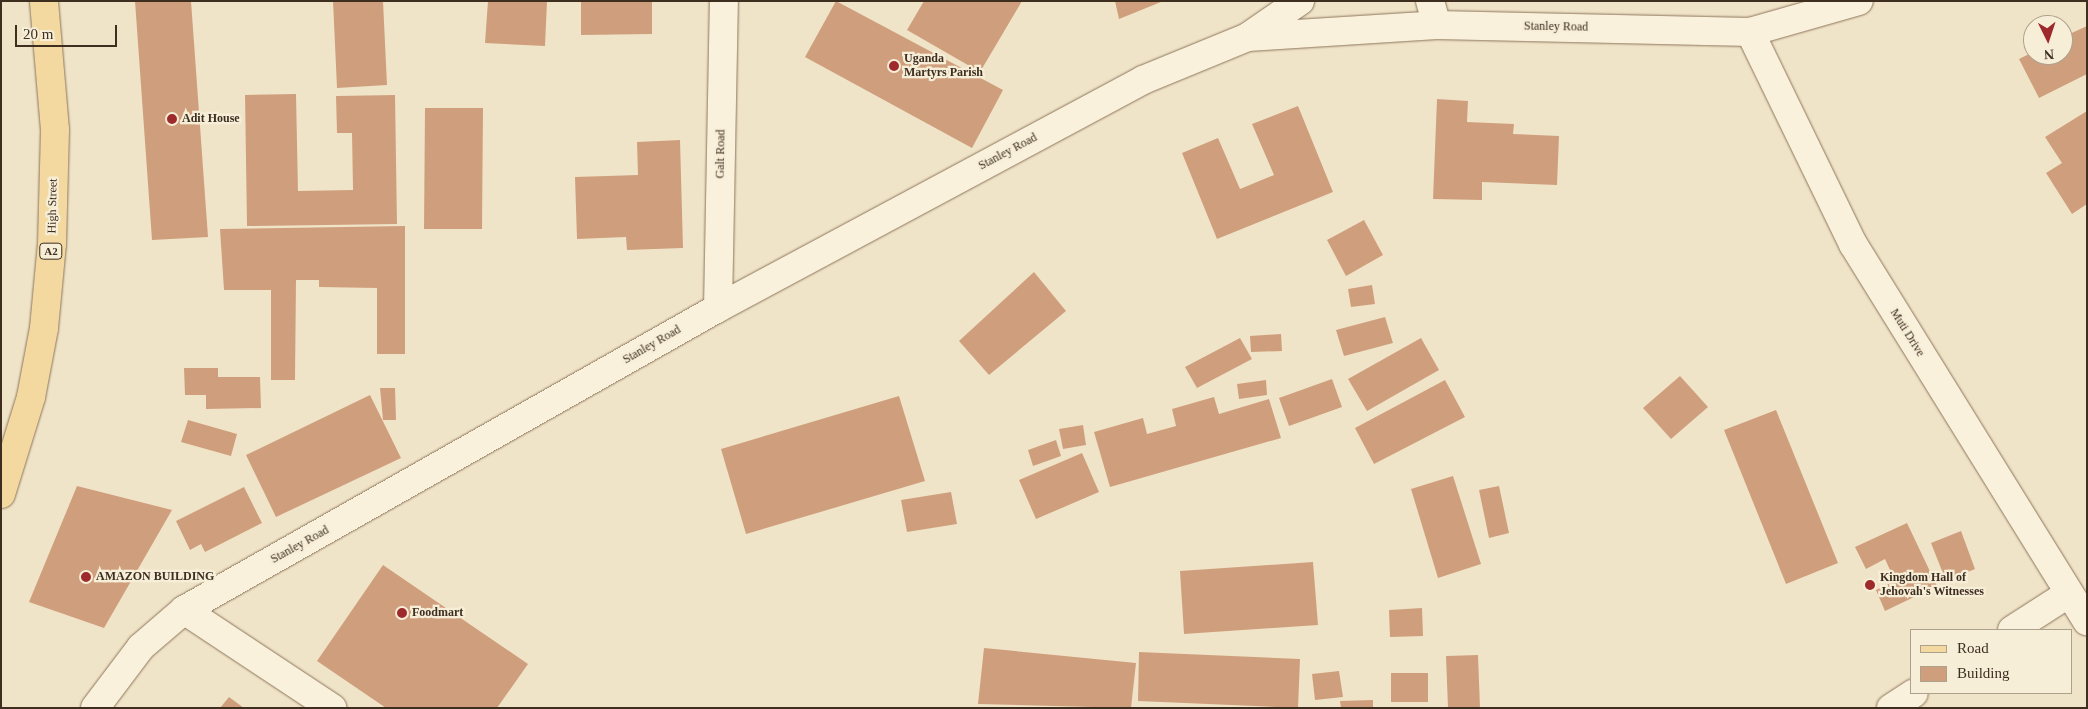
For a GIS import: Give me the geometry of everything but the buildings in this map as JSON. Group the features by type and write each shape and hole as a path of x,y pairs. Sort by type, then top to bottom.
{"main road":[{"name":"High Street","path":"1,494 31,397 45,318 55,130 44,1"}],"street":[{"name":"Galt Road","path":"718,308 724,1"},
{"name":"Stanley Road","path":"95,708 141,647 184,610 718,308 1143,80 1248,37 1300,1"},
{"name":"Stanley Road","path":"1248,37 1434,13 1750,32 1860,1"},
{"name":"Muti Drive","path":"1750,32 1853,244 2068,594 2087,621"},
{"path":"2014,629 2068,594"},
{"path":"184,610 332,708"},
{"path":"1891,708 1912,694"}],"place":[{"name":"Uganda Martyrs Parish","path":"894,66"},
{"name":"Adit House","path":"172,119"},
{"name":"AMAZON BUILDING","path":"86,577"},
{"name":"Kingdom Hall of Jehovah's Witnesses","path":"1870,585"},
{"name":"Foodmart","path":"402,613"}]}
